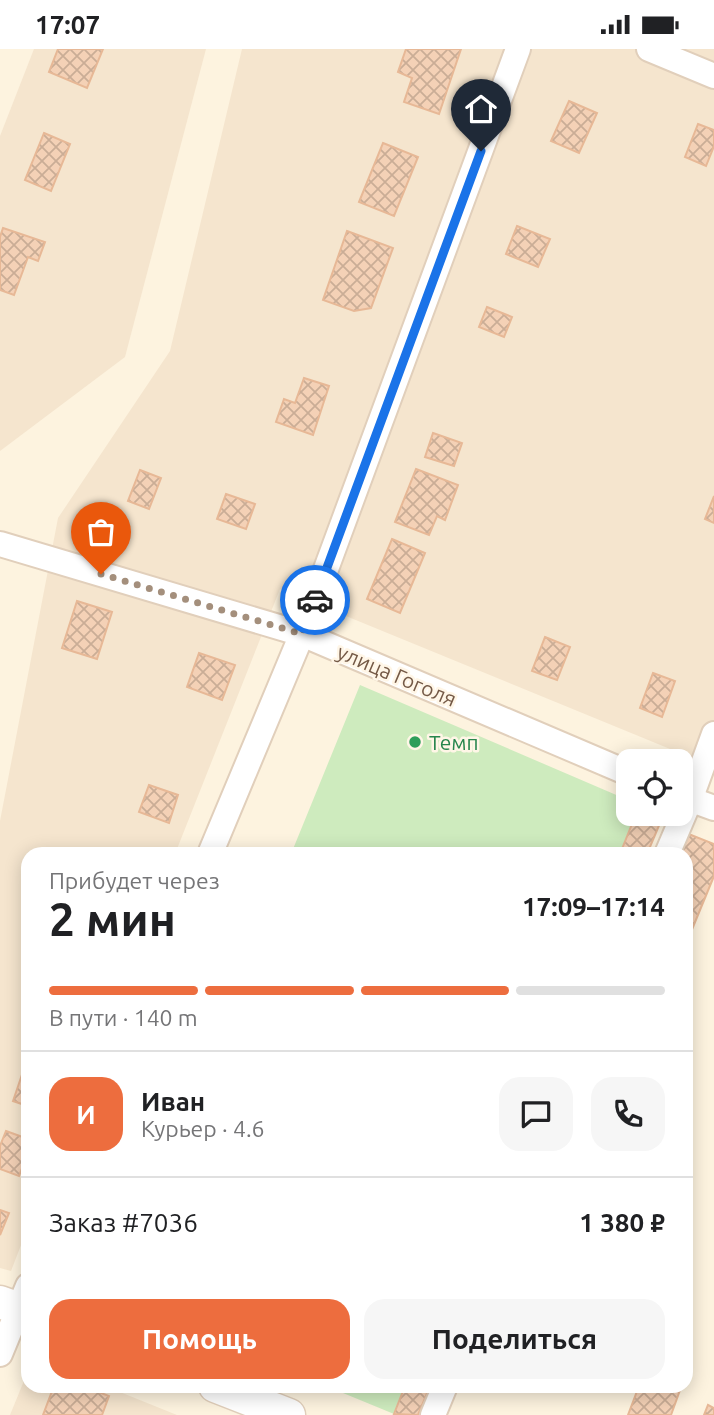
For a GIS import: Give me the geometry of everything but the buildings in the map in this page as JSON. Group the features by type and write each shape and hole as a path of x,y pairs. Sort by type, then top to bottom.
{"street":[{"path":"213,847 302,634 519,49"},
{"path":"649,49 714,76"},
{"name":"улица Гоголя","path":"0,544 302,634 616,768"},
{"path":"693,780 714,734"},
{"path":"693,801 714,808"},
{"path":"669,847 676,826"},
{"path":"0,1354 19,1302"},
{"path":"233,1393 289,1415"},
{"path":"433,1415 442,1393"}],"shaded area":[{"path":"34,49 206,49 125,357 0,451 0,136"},
{"path":"242,49 714,49 714,767 693,758 693,749 670,749 280,589 178,847 21,847 21,1245 11,1271 0,1268 0,821 58,518 170,351"},
{"path":"21,1388 21,1393 122,1393 177,1415 10,1415"}],"green space":[{"name":"Темп","path":"360,685 616,795 616,826 631,826 623,847 294,847"},
{"path":"343,1393 402,1393 394,1414"}],"way so far":[{"path":"101,574 302,634 315,600"}],"place":[{"name":"Темп","path":"415,742"}],"route":[{"path":"315,600 481,151"}]}
